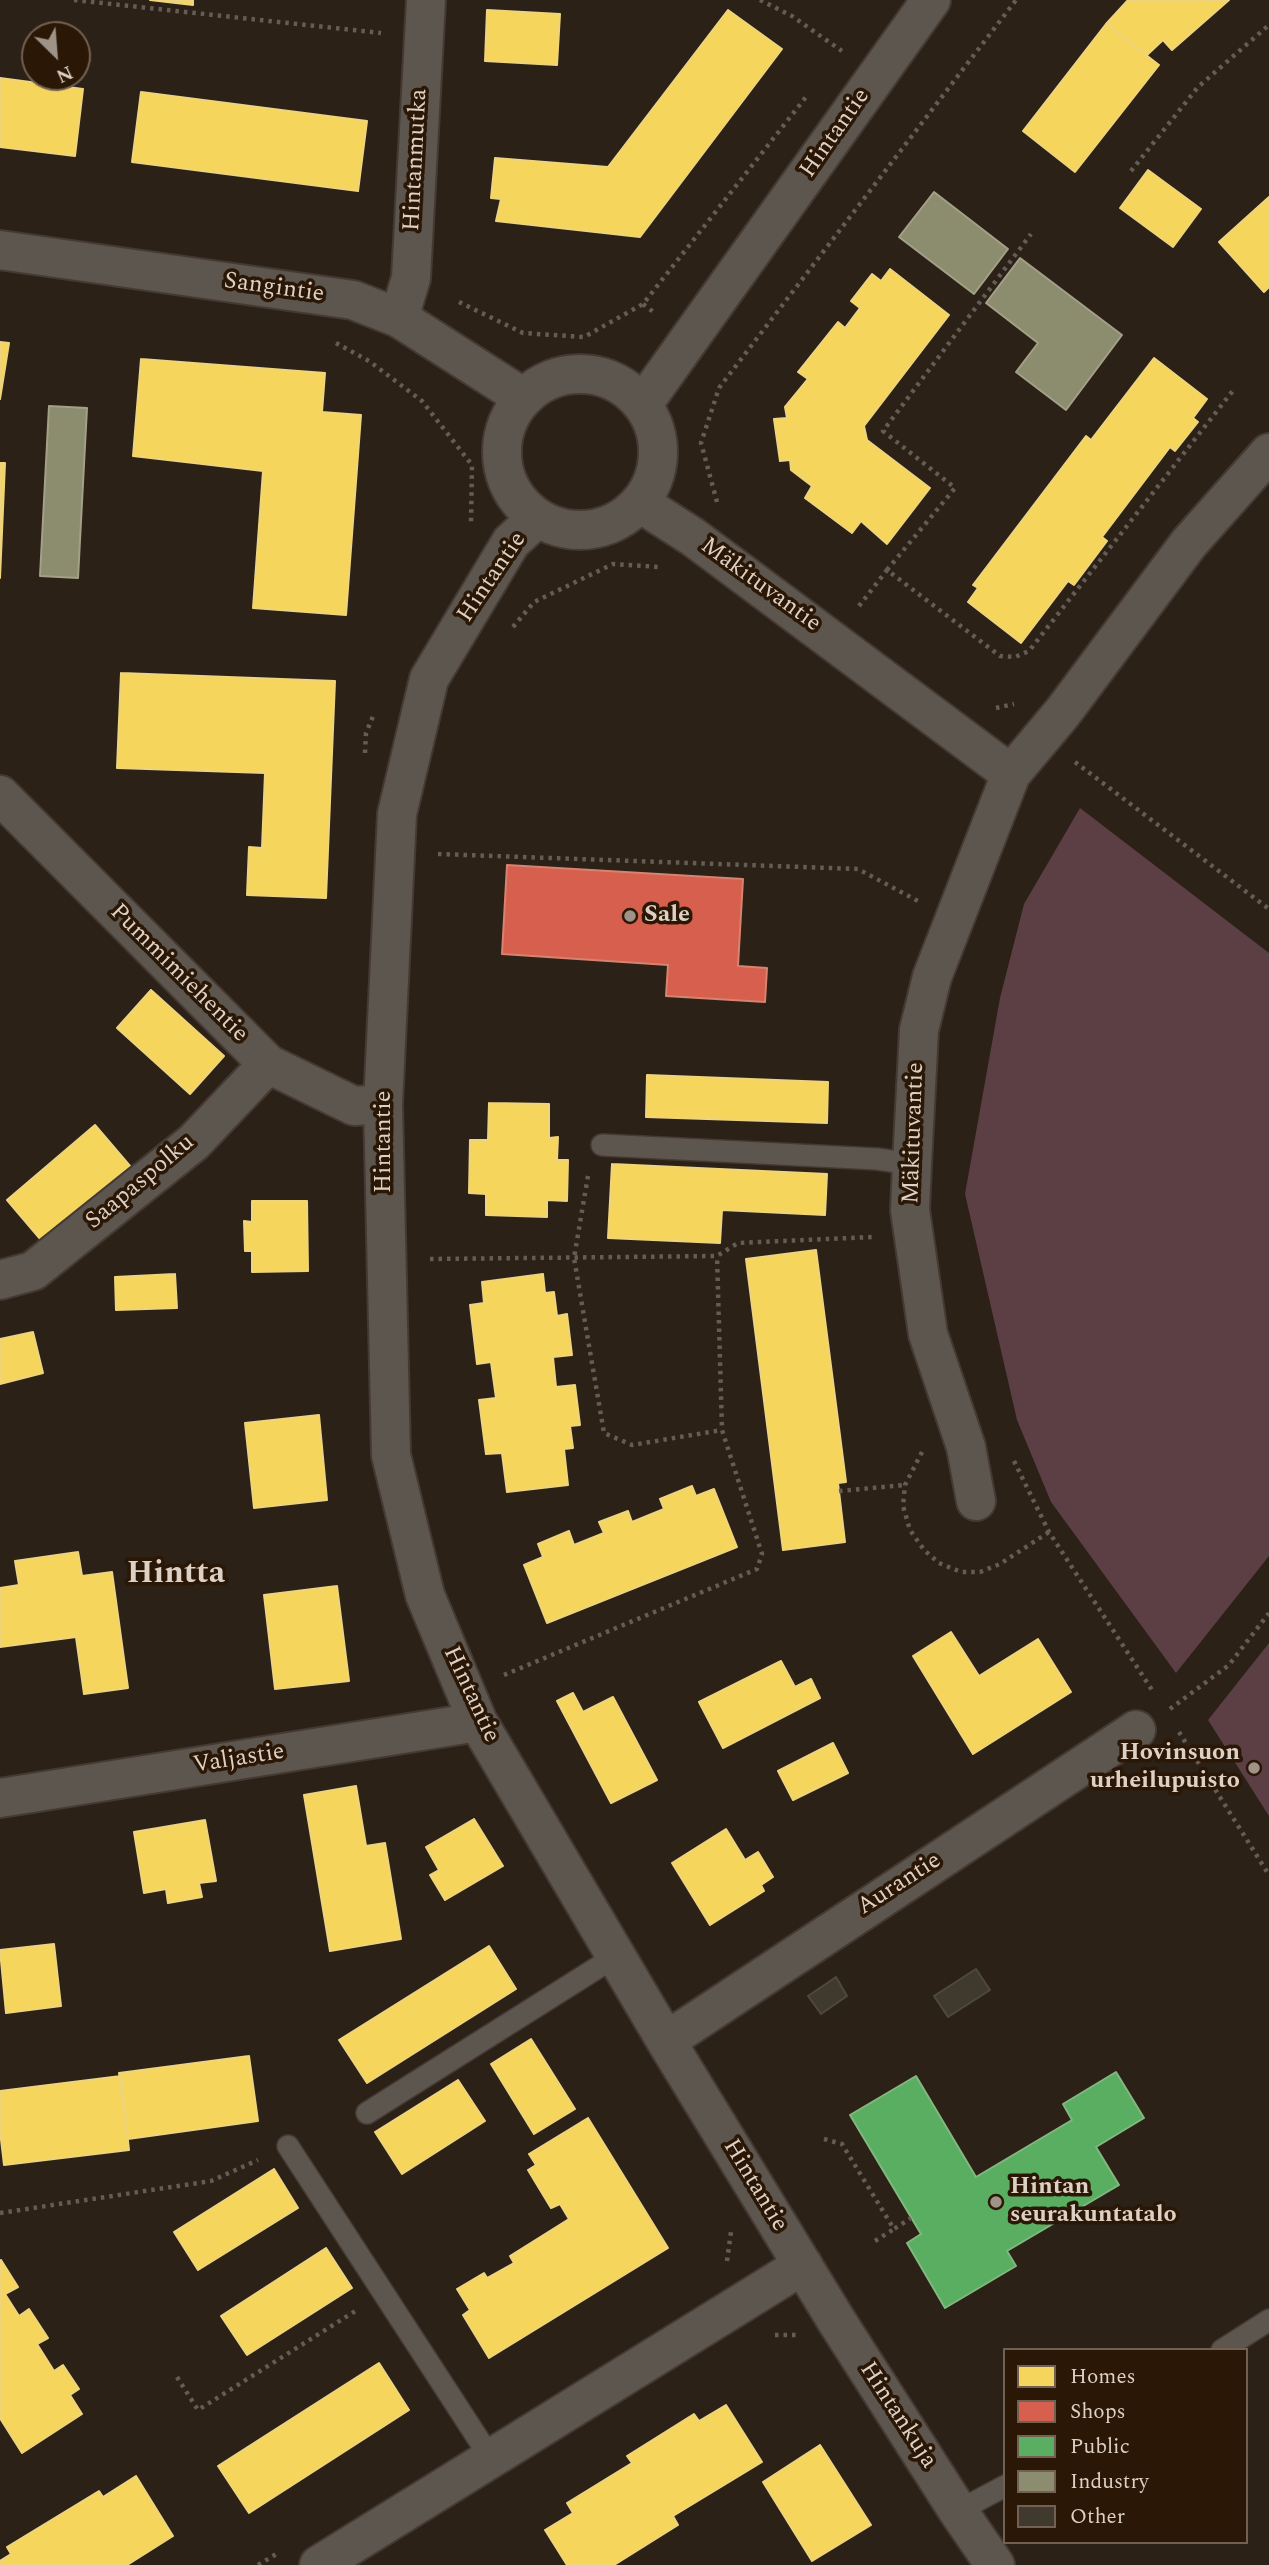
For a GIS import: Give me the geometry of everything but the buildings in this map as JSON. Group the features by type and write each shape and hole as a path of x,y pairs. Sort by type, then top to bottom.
{"street":[{"name":"Hintanmutka","path":"399,318 411,278 426,0"},
{"name":"Hintantie","path":"643,404 930,0"},
{"name":"Sangintie","path":"0,250 353,300 399,318 524,398"},
{"path":"598,375 623,386 643,404 655,428 659,455 654,479 640,503 615,522 589,530 562,529 537,518 511,489 502,463 502,446 509,420 524,398 555,377 598,375"},
{"name":"Mäkituvantie","path":"976,1501 966,1447 928,1334 910,1210 919,1030 932,977 1011,774 1063,712 1189,543 1269,453"},
{"name":"Mäkituvantie","path":"640,503 693,537 1011,774"},
{"name":"Hintantie","path":"537,518 511,542 429,679 397,814 383,1104 391,1455 425,1595 478,1722 666,2041 803,2265"},
{"name":"Pummimiehentie","path":"0,796 268,1064 354,1106 383,1104"},
{"name":"Saapaspolku","path":"0,1280 33,1271 194,1142 268,1064"},
{"name":"Aurantie","path":"666,2041 1151,1721"},
{"name":"Valjastie","path":"0,1798 478,1722"},
{"path":"319,2565 803,2265"},
{"name":"Hintankuja","path":"803,2265 995,2565"}],"lane":[{"path":"602,1144 877,1159 912,1164"},
{"path":"367,2112 616,1956"},
{"path":"288,2146 490,2457"},
{"path":"1225,2348 1269,2320"},
{"path":"958,2511 1003,2487"}],"path":[{"path":"75,0 424,38"},
{"path":"760,0 792,16 842,51"},
{"path":"728,510 717,502 701,443 719,388 1016,0"},
{"path":"1132,171 1198,88 1269,25"},
{"path":"833,62 850,41"},
{"path":"411,278 523,333 584,337 643,304 808,94"},
{"path":"859,606 955,488 883,431 1031,234"},
{"path":"335,342 369,360 422,401 472,465"},
{"path":"887,570 1000,656 1015,657 1029,652 1236,388"},
{"path":"693,537 717,502"},
{"path":"508,632 534,602 613,564"},
{"path":"848,598 869,614"},
{"path":"986,701 996,708 1017,704 1037,691 1094,734 1068,773"},
{"path":"1074,763 1269,909"},
{"path":"424,854 858,869 925,905"},
{"path":"602,1144 591,1157 574,1258 604,1433 632,1445 722,1430"},
{"path":"422,1259 717,1256 738,1243 873,1237"},
{"path":"503,1675 757,1569 762,1554 722,1430 717,1256"},
{"path":"1013,1460 1151,1721 1269,1875"},
{"path":"839,1491 905,1485"},
{"path":"1151,1721 1229,1665 1269,1613"},
{"path":"824,2139 842,2144 894,2229"},
{"path":"0,2213 211,2181 288,2146"},
{"path":"876,2241 911,2218"},
{"path":"177,2377 198,2410 384,2293"}],"shaded area":[{"path":"1080,808 1269,953 1269,1556 1176,1673 1051,1502 1017,1420 965,1194 1000,998 1024,904"},
{"name":"Hovinsuon urheilupuisto","path":"1269,1643 1269,1816 1208,1720"}],"place":[{"name":"Sale","path":"630,916"},
{"name":"Hovinsuon urheilupuisto","path":"1254,1768"},
{"name":"Hintan seurakuntatalo","path":"996,2202"}],"district":[{"name":"Hintta","path":"176,1576"}]}
